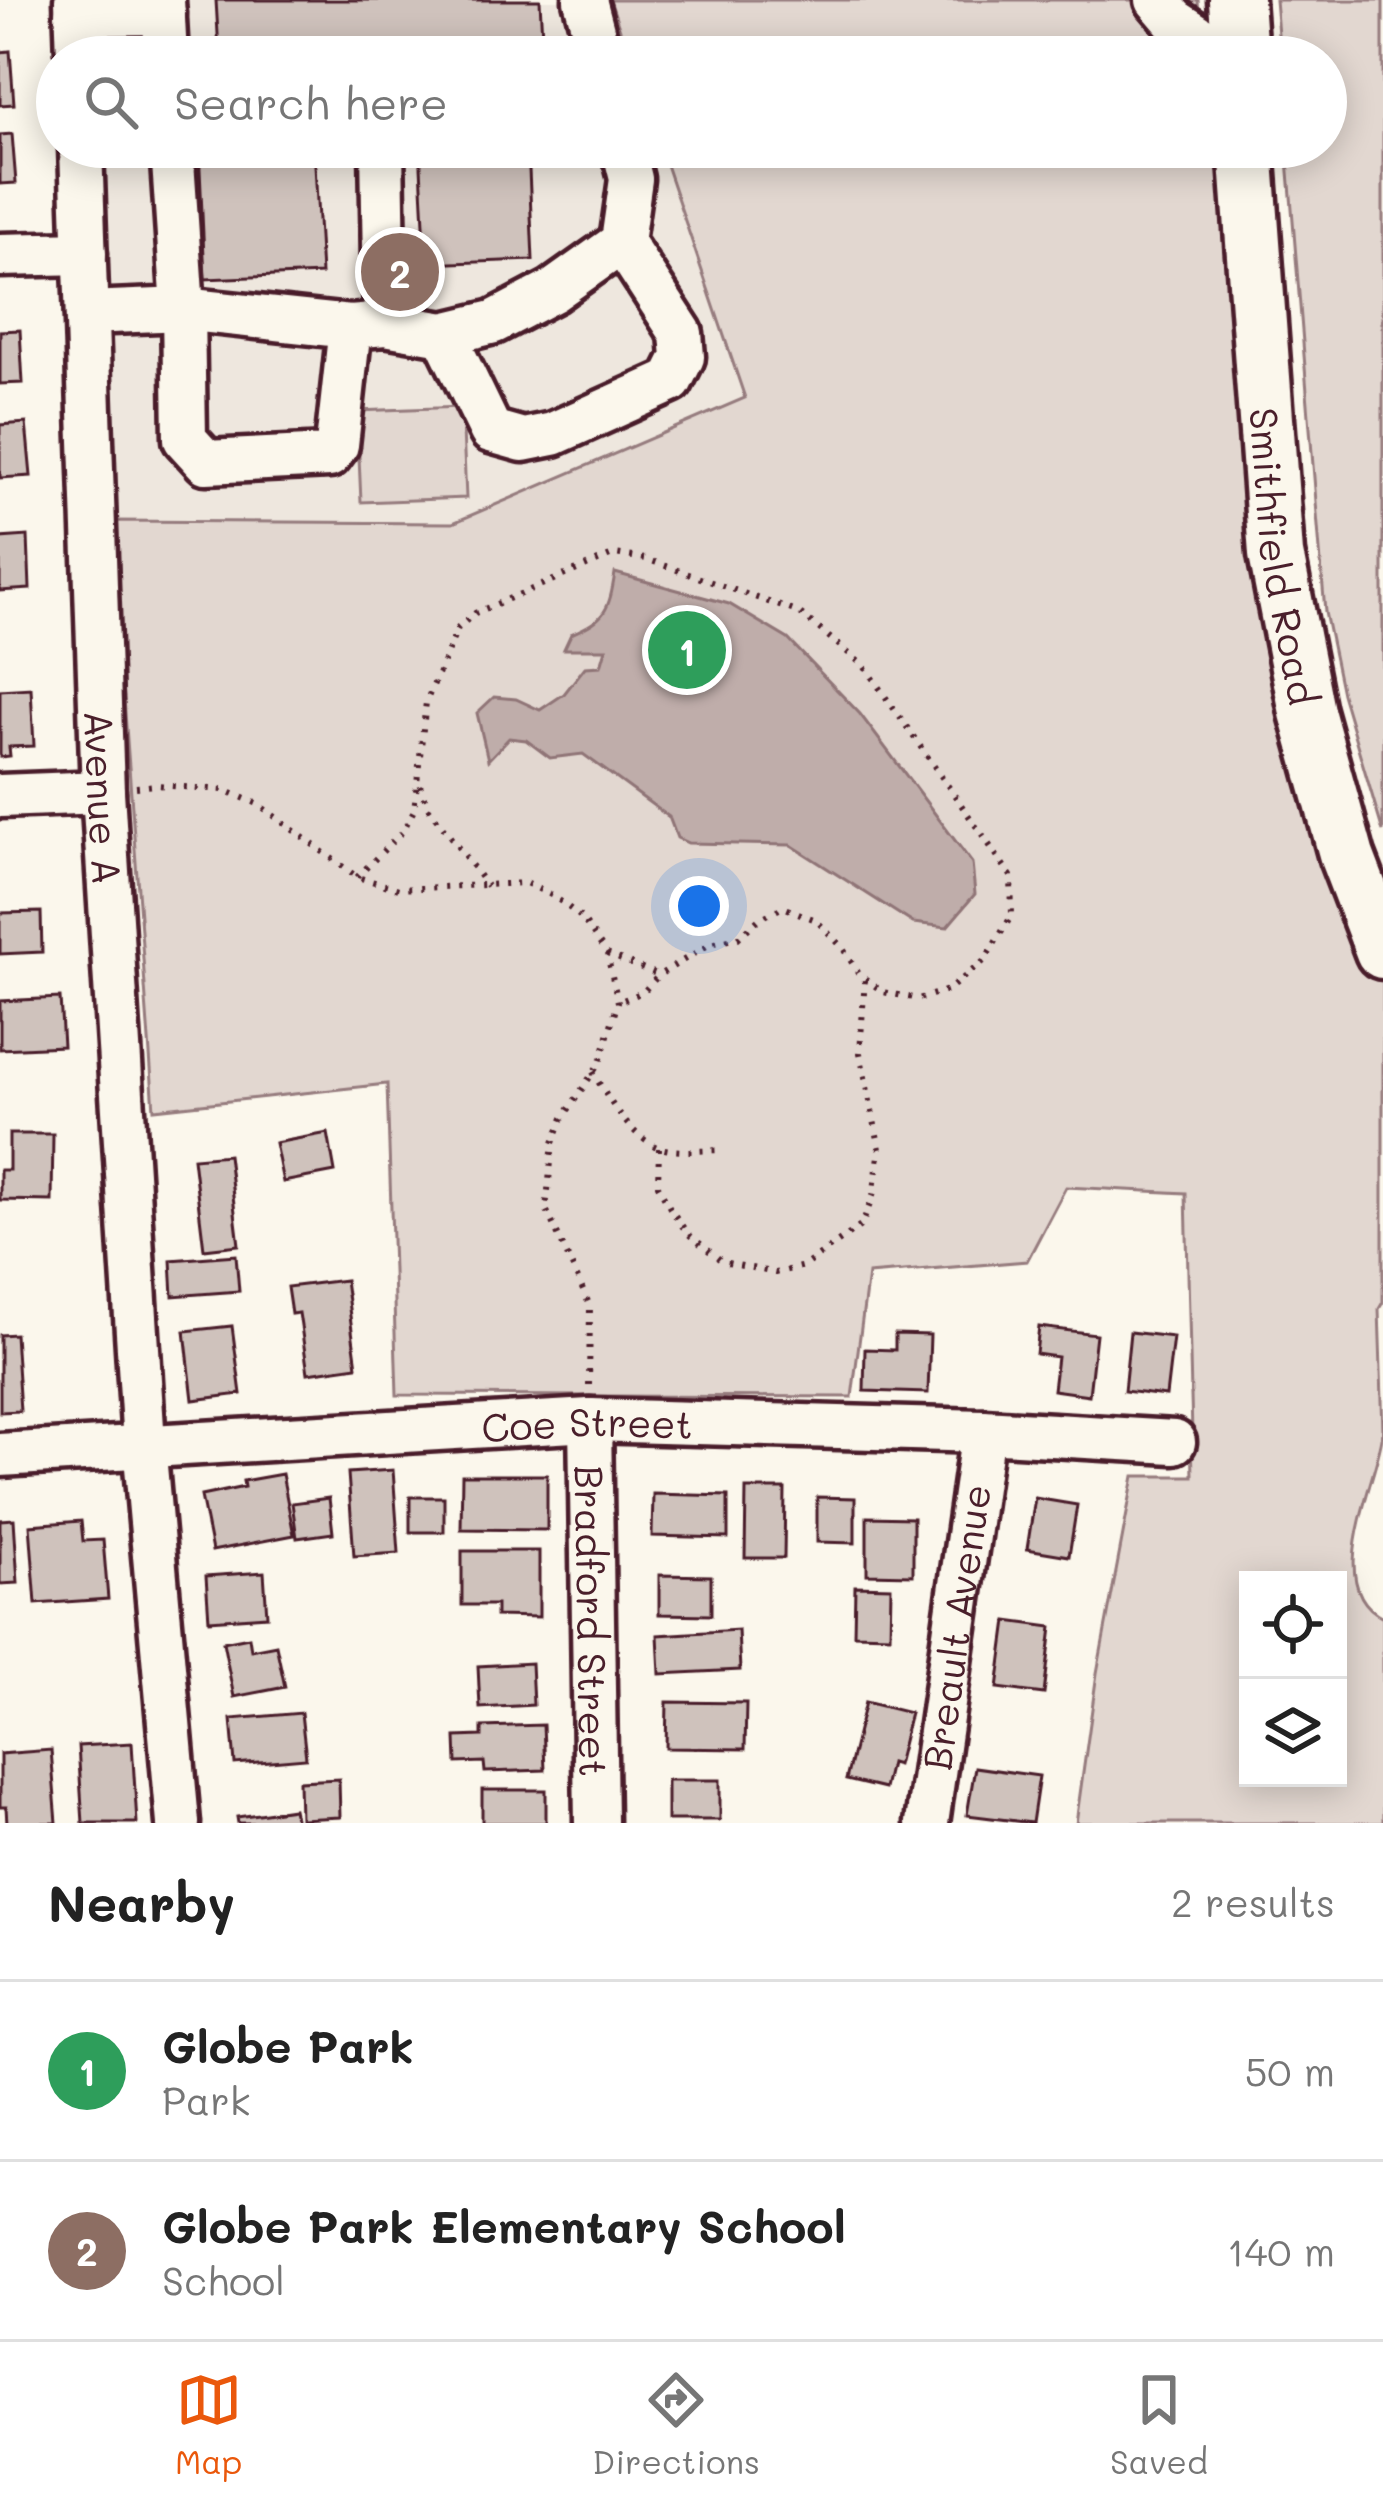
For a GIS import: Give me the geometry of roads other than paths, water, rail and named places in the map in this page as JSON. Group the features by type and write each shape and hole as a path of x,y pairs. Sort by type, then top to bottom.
{"main road":[{"path":"1236,0 1239,36"},
{"name":"Smithfield Road","path":"1248,168 1276,554 1307,712 1347,857 1383,951"}],"street":[{"path":"585,0 594,36"},
{"path":"1157,0 1174,20 1199,36"},
{"path":"76,7 164,6 165,36"},
{"name":"Avenue A","path":"82,168 103,792 144,1444 178,1823"},
{"path":"173,168 185,439 206,462 328,456 337,446 368,326 380,168"},
{"path":"444,334 491,431 523,440 554,434 671,381 683,357 681,333 622,242 632,179 629,168"},
{"path":"87,313 183,309 444,334 494,322 554,291 622,242"},
{"path":"0,255 86,253"},
{"path":"0,796 103,792"},
{"name":"Coe Street","path":"0,1455 590,1420 983,1431 1174,1442"},
{"name":"Bradford Street","path":"590,1420 596,1823"},
{"name":"Breault Avenue","path":"927,1823 983,1431"}],"place":[{"name":"Globe Park Elementary School","path":"400,272"},
{"name":"Globe Park","path":"687,650"}]}
